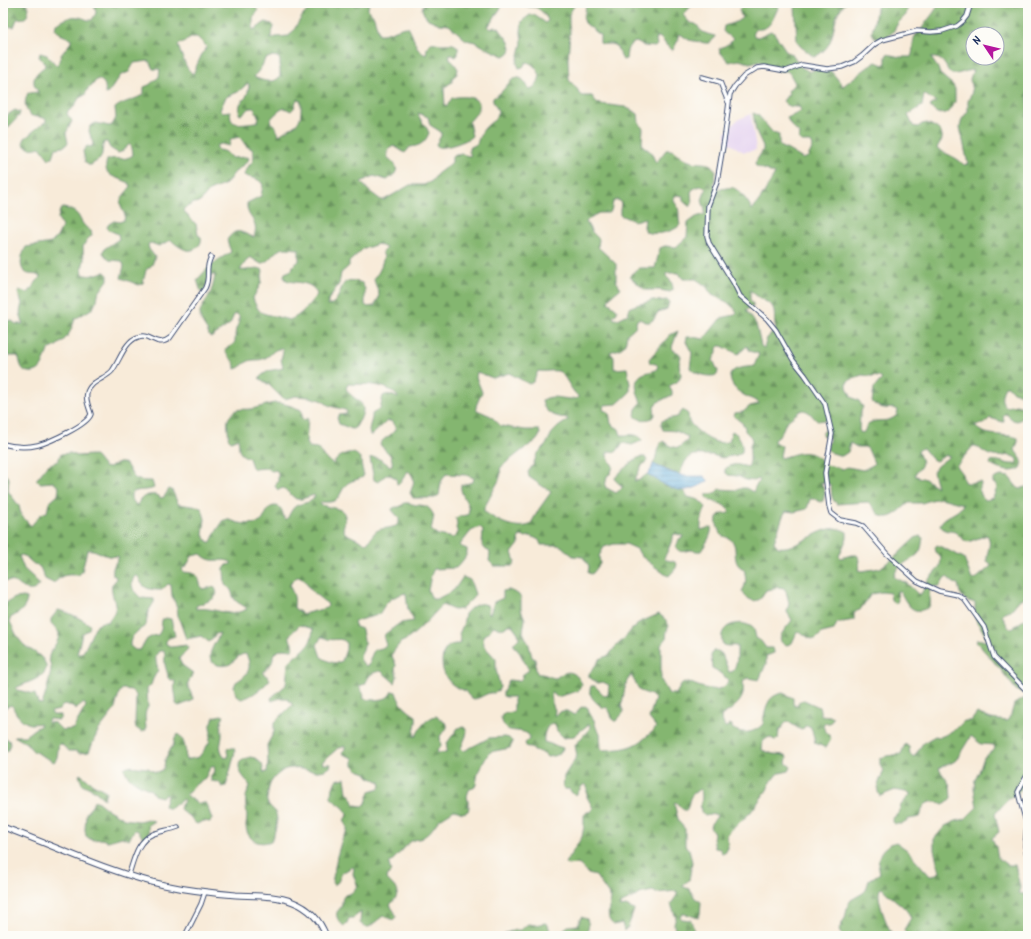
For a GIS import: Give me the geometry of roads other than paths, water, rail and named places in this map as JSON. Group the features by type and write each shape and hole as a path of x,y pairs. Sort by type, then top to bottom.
{"highway":[{"path":"3,827 129,874 163,885 205,892 277,898 294,902 311,912 321,925 326,936"}],"street":[{"path":"971,3 969,12 963,21 957,26 931,32 917,31 882,40 854,62 842,67 827,69 802,65 786,71 768,67 757,68 744,76 730,94 717,182 708,206 708,240 740,296 776,330 793,360 805,374 825,404 832,434 825,472 831,513 840,520 863,526 887,554 917,581 939,591 958,595 964,599 984,627 992,652 998,662 1028,692"},
{"path":"702,77 720,82 729,103"},
{"path":"3,444 19,447 39,445 88,420 91,414 86,398 89,388 94,383 109,374 123,352 135,338 144,336 159,342 163,342 170,338 205,288 208,281 207,267 211,257"},
{"path":"1028,774 1018,792 1028,825 1025,846 1028,860"},
{"path":"129,874 138,849 145,839 155,834 178,827"},
{"path":"185,936 202,904 205,892"}],"water":[{"path":"653,464 672,473 685,476 704,476 708,480 707,482 688,490 675,489 647,474 651,470"}]}
